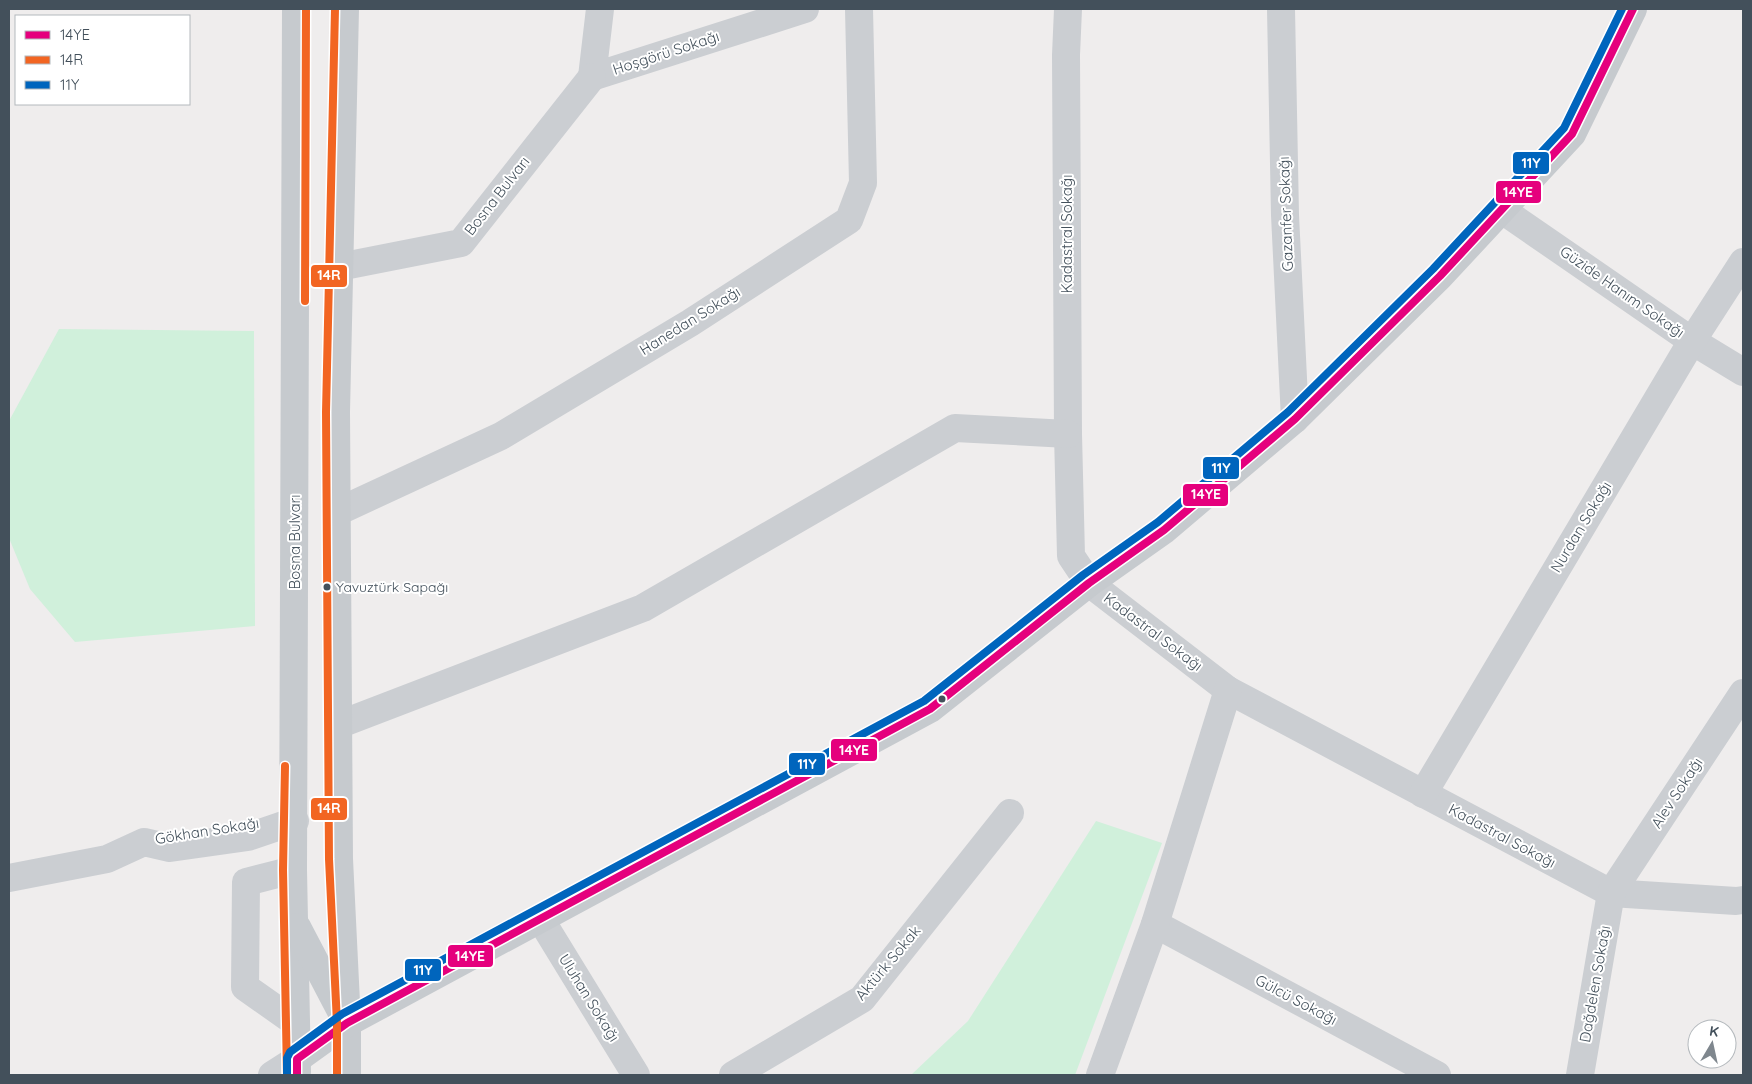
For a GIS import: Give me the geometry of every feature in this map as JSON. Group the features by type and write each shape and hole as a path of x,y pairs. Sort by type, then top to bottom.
{"main road":[{"name":"Bosna Bulvarı","path":"296,9 295,821 293,870 297,1067"},
{"path":"345,9 336,412 336,512 339,858 347,1023 347,1075"},
{"path":"297,1067 347,1023 930,709 1088,584 1164,530 1295,418 1440,276 1572,134 1633,9"},
{"path":"294,920 347,1023"}],"street":[{"name":"Hoşgörü Sokağı","path":"600,9 592,77 805,9"},
{"name":"Hanedan Sokağı","path":"336,512 501,436 690,323 849,220 863,183 859,9"},
{"name":"Kadastral Sokağı","path":"1068,9 1066,55 1068,434 1071,556 1088,584 1228,690 1611,893 1743,900"},
{"name":"Gazanfer Sokağı","path":"1281,9 1285,215 1295,418"},
{"name":"Bosna Bulvarı","path":"339,267 461,243 592,77"},
{"name":"Güzide Hanım Sokağı","path":"1502,210 1692,341 1743,372"},
{"name":"Nurdan Sokağı","path":"1423,794 1692,341 1743,262"},
{"path":"338,725 643,608 955,428 1068,434"},
{"path":"1100,1075 1155,924 1228,690"},
{"name":"Alev Sokağı","path":"1611,893 1743,693"},
{"name":"Aktürk Sokak","path":"733,1075 862,999 1010,813"},
{"name":"Gökhan Sokağı","path":"9,863 103,845 144,842 170,848 248,837 295,821"},
{"name":"Gökhan Sokağı","path":"9,878 107,859 144,842"},
{"path":"293,870 246,882 245,986 296,1023"},
{"name":"Dağdelen Sokağı","path":"1580,1075 1611,893"},
{"name":"Uluhan Sokağı","path":"541,920 636,1075"},
{"name":"Gülcü Sokağı","path":"1155,924 1436,1075"},
{"path":"272,1075 297,1067"}],"green space":[{"path":"59,329 254,331 255,626 75,642 30,589 9,538 9,421"},
{"path":"1096,821 1162,843 1075,1075 911,1075 968,1021"}],"transit line":[{"name":"14R","path":"305,301 306,9"},
{"name":"14R","path":"335,9 326,412 329,859 337,1023 337,1075"},
{"name":"11Y","path":"287,1075 287,1058 290,1052 342,1014 924,701 1083,575 1158,522 1288,412 1433,269 1564,128 1622,9"},
{"name":"14YE","path":"297,1075 297,1059 347,1023 930,709 1089,583 1164,530 1295,419 1440,276 1572,134 1633,9"},
{"name":"14R","path":"285,766 283,870 287,1075"}],"place":[{"name":"Yavuztürk Sapağı","path":"327,587"}]}
